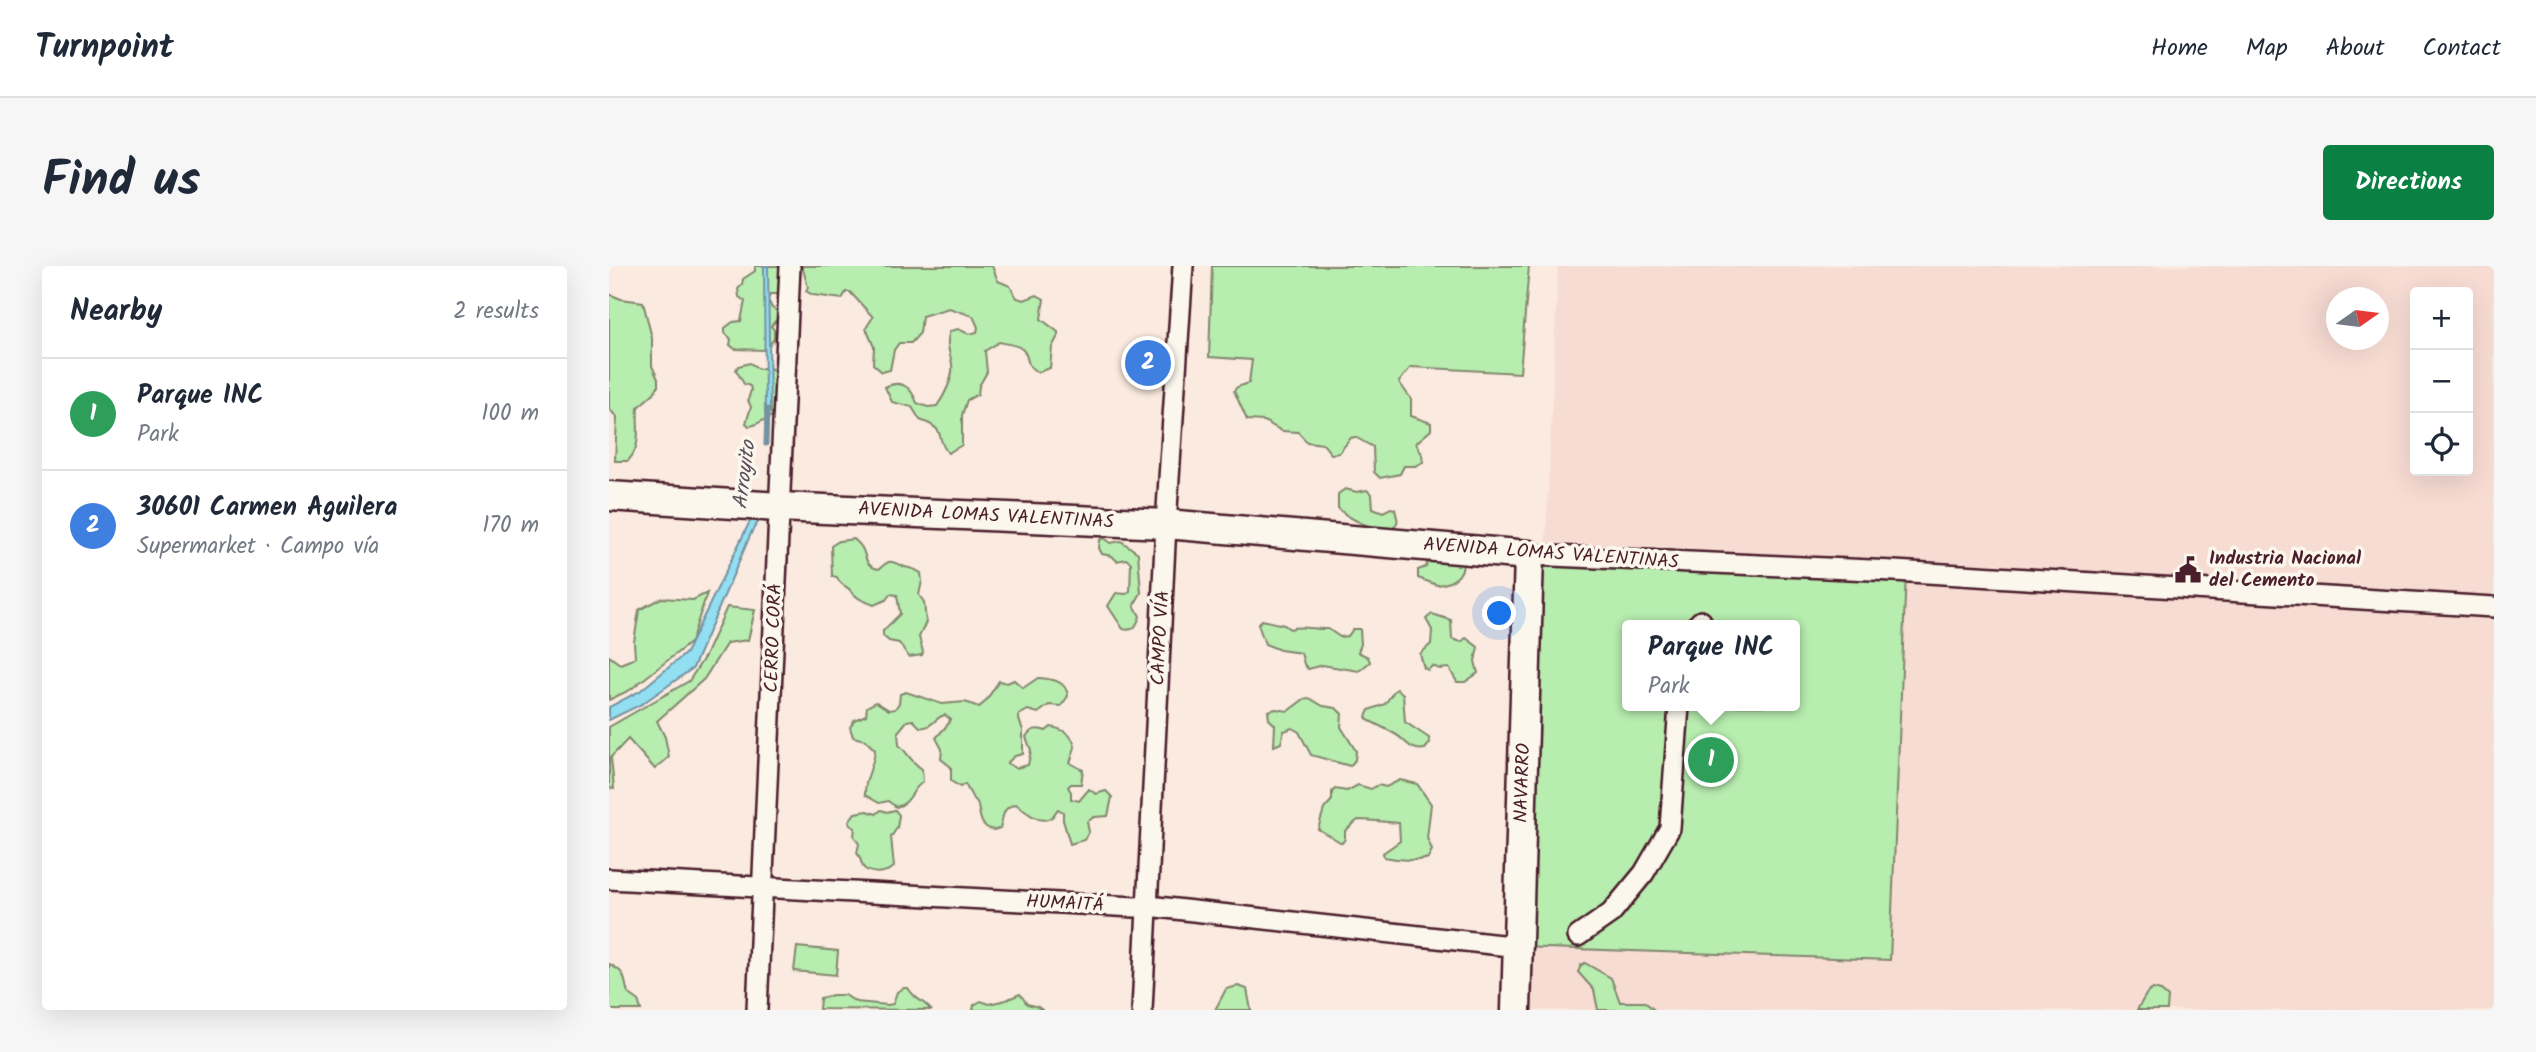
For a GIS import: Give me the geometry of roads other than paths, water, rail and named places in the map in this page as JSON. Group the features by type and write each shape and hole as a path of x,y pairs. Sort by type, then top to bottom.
{"street":[{"name":"CERRO CORÁ","path":"758,1010 763,889 766,506 790,266"},
{"name":"CAMPO VÍA","path":"1142,1010 1166,524 1183,266"},
{"name":"AVENIDA LOMAS VALENTINAS","path":"609,496 766,506 1166,524 1529,555 1931,573 2494,607"},
{"name":"NAVARRO","path":"1515,1010 1529,555"},
{"path":"1578,936 1611,913 1644,873 1671,828 1679,711"},
{"name":"HUMAITÁ","path":"609,878 763,889 1148,906 1519,947"}],"water":[{"path":"764,266 768,266 770,413 765,414"},
{"path":"752,517 761,518 752,531 693,668 642,704 609,720 609,707 640,691 686,653"}],"waterway":[{"name":"Arroyito","path":"766,444 767,409"}],"place":[{"name":"30601 Carmen Aguilera","path":"1148,363"},
{"name":"Industria Nacional del Cemento","path":"2188,570"},
{"name":"Parque INC","path":"1711,760"}]}
